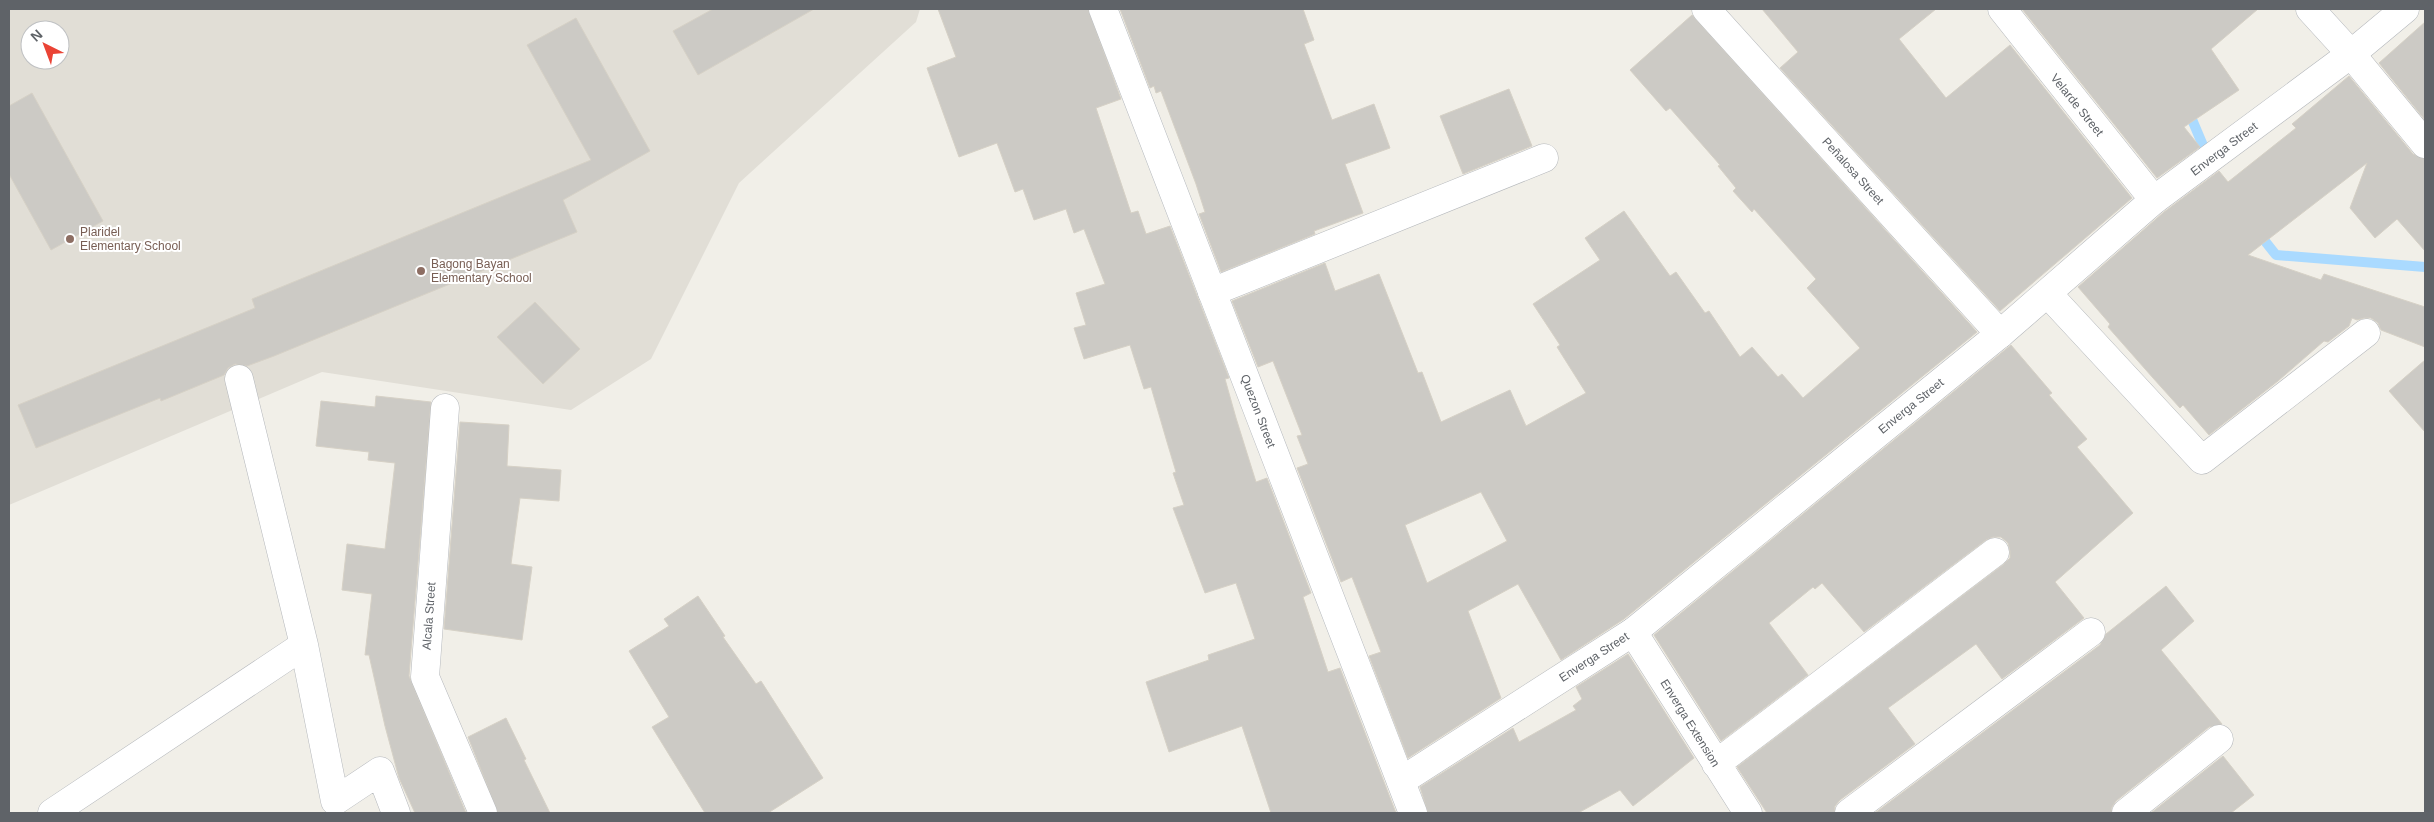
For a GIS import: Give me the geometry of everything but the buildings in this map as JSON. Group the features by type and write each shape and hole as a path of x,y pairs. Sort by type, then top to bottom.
{"street":[{"name":"Quezon Street","path":"1103,9 1413,813"},
{"name":"Peñalosa Street","path":"1706,9 2000,334"},
{"name":"Velarde Street","path":"2002,9 2154,200"},
{"path":"2310,9 2351,54 2425,144"},
{"name":"Enverga Street","path":"1401,781 1633,632 2000,334 2154,200 2351,54 2405,9"},
{"path":"1212,292 1544,158"},
{"path":"2048,294 2202,460 2366,333"},
{"path":"239,379 304,645 326,807 380,771 396,813"},
{"name":"Alcala Street","path":"446,408 425,677 483,813"},
{"path":"1716,764 1995,552"},
{"name":"Enverga Extension","path":"1633,632 1748,813"},
{"path":"1849,813 2092,632"},
{"path":"52,813 304,645"},
{"path":"2126,813 2218,739"}],"shaded area":[{"name":"Bagong Bayan Elementary School","path":"9,9 920,9 916,22 739,183 651,359 571,410 322,372 9,505"}],"waterway":[{"path":"2188,110 2207,155"},
{"path":"2257,231 2276,255 2425,267"}],"place":[{"name":"Plaridel Elementary School","path":"70,239"},
{"name":"Bagong Bayan Elementary School","path":"421,271"}]}
